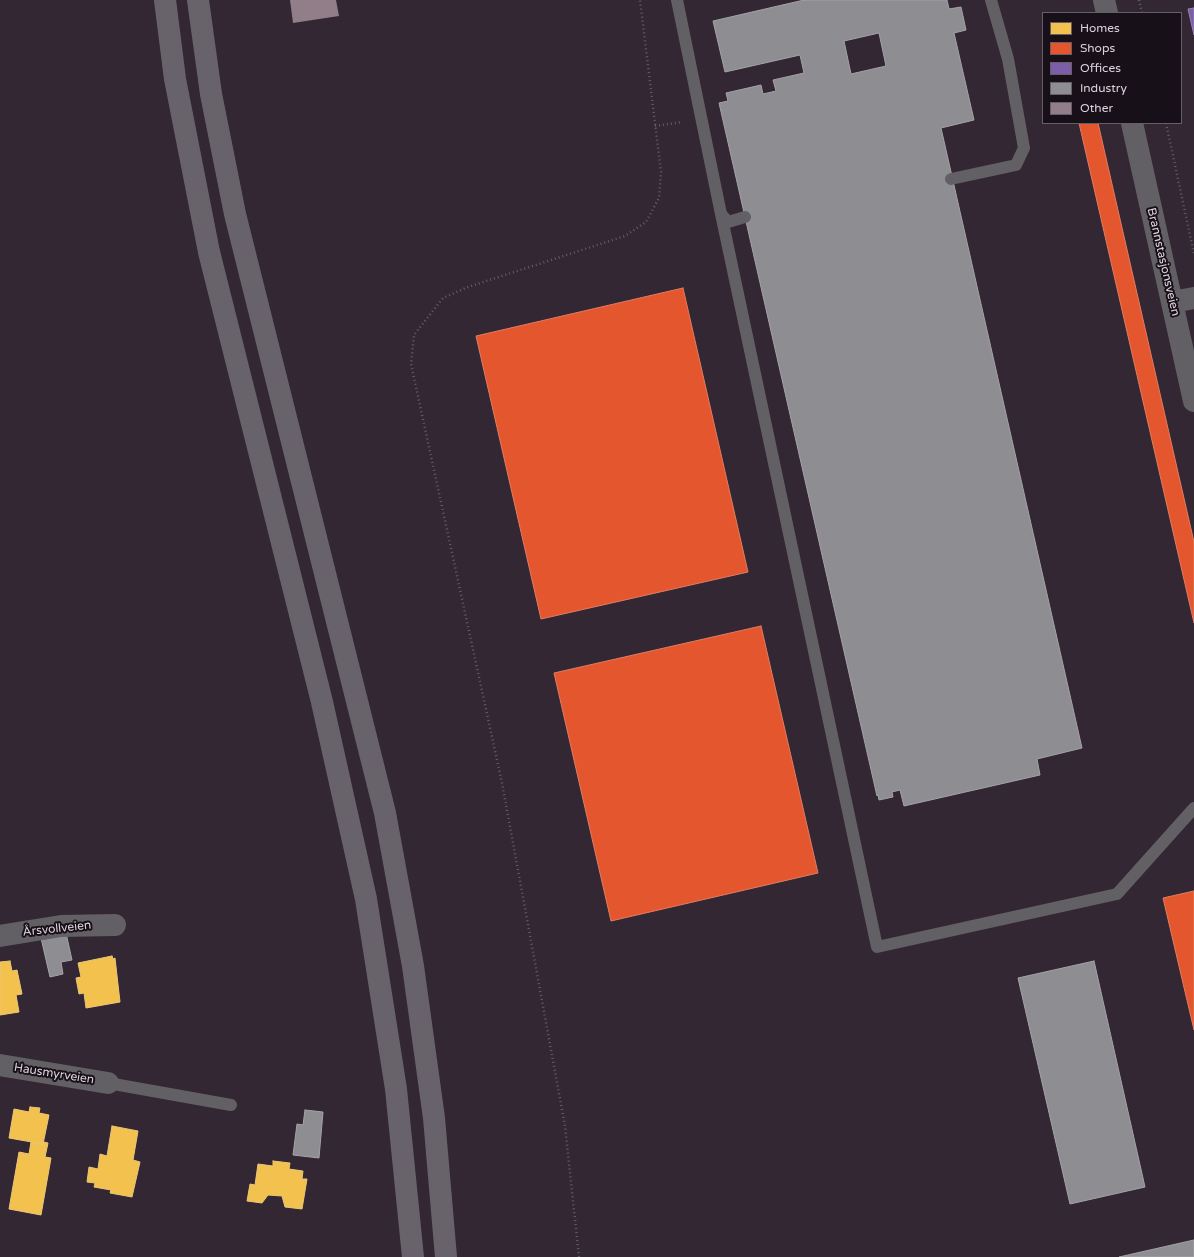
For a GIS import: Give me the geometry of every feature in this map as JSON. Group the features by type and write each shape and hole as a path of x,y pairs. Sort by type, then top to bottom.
{"highway":[{"path":"165,0 175,79 209,252 322,702 366,899 396,1090 413,1257"},
{"path":"198,0 211,94 235,214 385,813 414,974 434,1118 446,1257"}],"street":[{"path":"1104,0 1107,12"},
{"name":"Brannstasjonsveien","path":"1132,124 1194,401"},
{"path":"1172,302 1194,298"},
{"name":"Årsvollveien","path":"0,936 61,926 115,925"},
{"name":"Hausmyrveien","path":"0,1066 108,1083"}],"lane":[{"path":"677,0 877,947 1116,894 1194,808"},
{"path":"952,179 1016,165 1024,148 1008,59 991,0"},
{"path":"721,214 728,222 745,217"},
{"path":"108,1083 231,1105"}],"path":[{"path":"579,1257 565,1126 502,783 411,364 414,334 443,298 468,287 625,236 646,222 659,198 661,172 640,0"},
{"path":"1139,0 1142,12"},
{"path":"655,126 701,119"},
{"path":"1166,124 1194,254"}],"building: Homes":[{"path":"112,956 113,959 115,958 120,1002 86,1008 84,993 79,994 76,978 81,977 78,963"},
{"path":"10,961 12,971 17,970 22,994 16,995 19,1012 0,1015 0,962"},
{"path":"30,1107 40,1108 39,1113 49,1115 43,1144 9,1138 14,1109 29,1112"},
{"path":"112,1126 138,1131 133,1160 140,1162 132,1197 110,1193 111,1190 94,1187 95,1183 87,1182 89,1167 98,1169 100,1154 107,1156"},
{"path":"31,1142 43,1144 44,1142 48,1143 45,1157 51,1158 41,1215 9,1209 19,1152 29,1154"},
{"path":"273,1161 290,1163 289,1169 303,1171 302,1179 307,1179 302,1209 285,1207 282,1196 268,1195 262,1203 247,1201 250,1184 255,1185 258,1164 273,1166"}],"building: Shops":[{"path":"1079,124 1098,124 1194,542 1194,623"},
{"path":"683,288 748,572 541,619 476,336"},
{"path":"761,626 818,873 611,921 554,673"},
{"path":"1194,891 1194,1030 1163,898"}],"building: Offices":[{"path":"1194,8 1194,35 1188,9"}],"building: Industry":[{"path":"804,0 947,0 949,9 961,7 966,30 954,33 974,120 941,128 1082,748 1037,759 1040,775 904,806 900,790 892,792 893,797 879,800 878,795 877,796 719,103 728,101 726,93 761,85 763,94 776,91 773,80 804,73 800,55 725,72 713,21","holes":["879,33 886,66 851,74 844,41"]},
{"path":"66,933 72,960 61,962 63,974 50,977 41,938"},
{"path":"1094,961 1145,1187 1070,1204 1018,978"},
{"path":"305,1110 323,1112 319,1158 293,1155 297,1124 303,1125"},
{"path":"1194,1240 1194,1257 1119,1257"}],"building: Other":[{"path":"290,0 336,0 339,16 293,23"}]}
